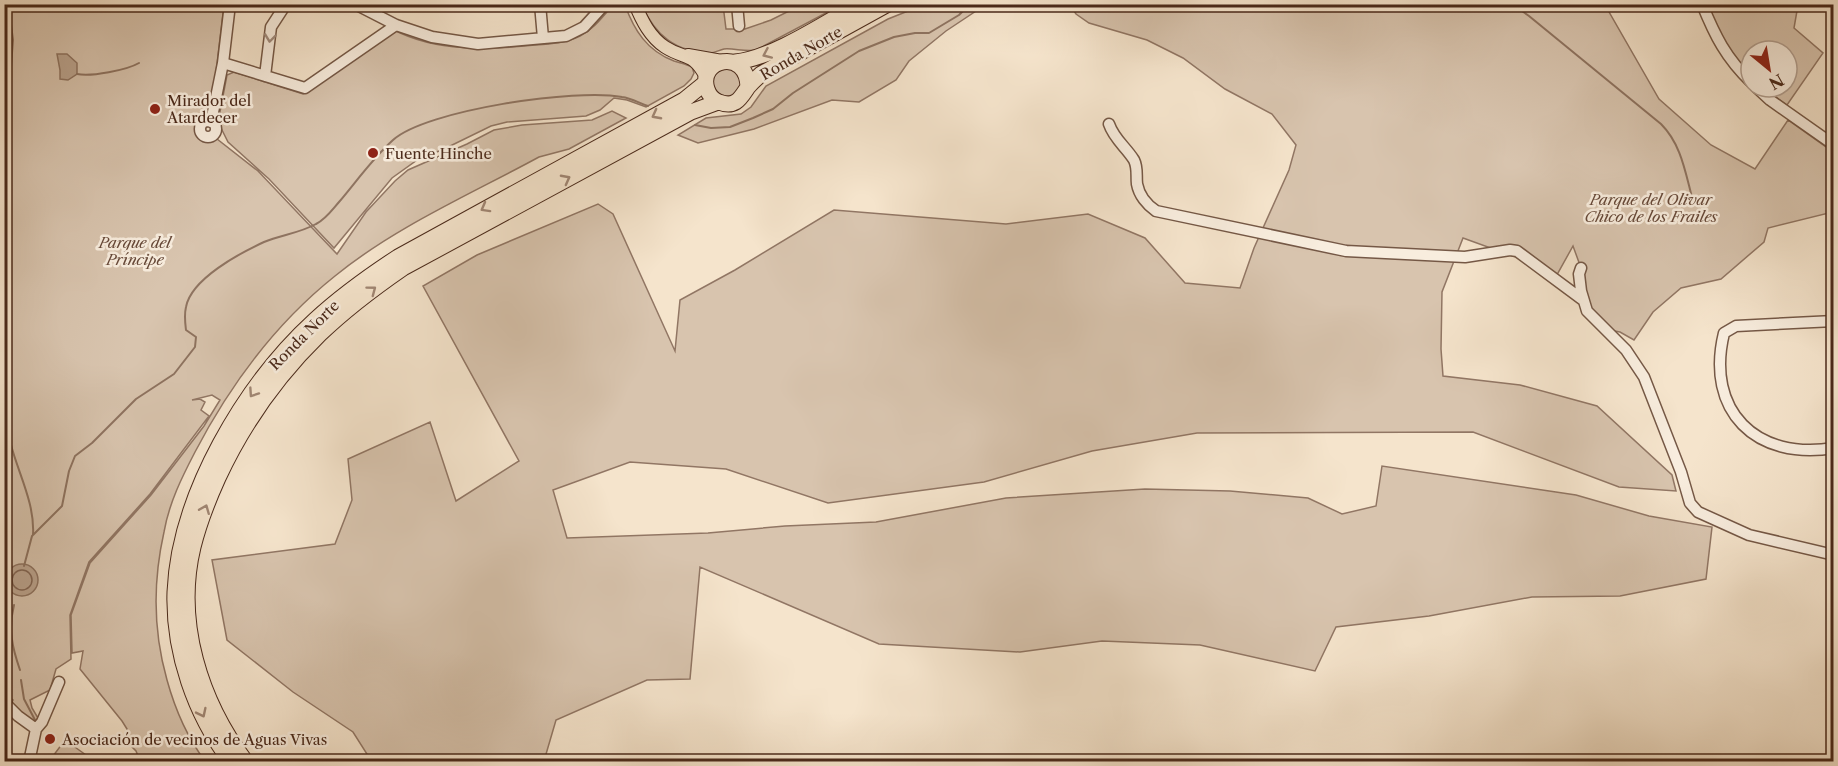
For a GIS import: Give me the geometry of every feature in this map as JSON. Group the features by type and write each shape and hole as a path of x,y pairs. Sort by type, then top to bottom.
{"highway":[{"name":"Ronda Norte","path":"231,762 205,721 195,699 179,641 175,593 187,523 198,492 227,432 265,375 314,321 355,286 398,257 684,100 705,80 711,67 729,62 749,61 770,53 859,4"},
{"name":"Ronda Norte","path":"246,762 232,742 207,695 192,649 188,600 193,548 202,518 238,438 263,400 298,356 365,295 403,268 691,112 717,102 727,104 736,102 744,96 748,87 761,74 888,4"},
{"name":"Ronda Norte","path":"729,62 744,69 748,77 748,87"},
{"path":"705,80 709,94 717,102"}],"main road":[{"path":"635,4 651,34 666,47 694,59 705,80"},
{"path":"684,54 729,62"}],"street":[{"path":"211,122 223,63 230,4"},
{"path":"265,76 271,27 286,4"},
{"path":"355,4 396,26 432,37 478,44 566,36 584,27 602,6"},
{"path":"540,4 543,38"},
{"path":"737,4 739,26"},
{"path":"1702,4 1713,30 1739,71"},
{"path":"383,20 386,32"},
{"path":"223,63 305,88 396,26"},
{"path":"1769,99 1833,145"},
{"path":"1109,124 1114,135 1136,163 1140,192 1150,207 1156,211 1346,251 1465,257 1517,251 1583,300"},
{"path":"1581,268 1579,274 1587,311 1626,350 1644,377 1681,472 1690,503 1698,512 1749,535 1833,555"},
{"path":"1833,321 1736,326 1724,333 1720,348 1725,401 1737,420 1753,435 1793,451 1833,448"},
{"path":"29,762 36,729 43,720 59,682"},
{"path":"5,704 36,729"}],"green space":[{"name":"Parque del Olivar Chico de los Frailes","path":"1541,4 1550,8 1555,5 1605,5 1659,99 1711,145 1755,169 1788,120 1833,152 1833,212 1768,228 1764,242 1721,279 1681,288 1653,312 1634,340 1620,332 1609,330 1589,305 1581,268 1573,246 1554,280 1532,263 1463,238 1442,292 1443,376 1520,385 1597,406 1672,475 1676,491 1619,487 1473,432 1197,433 1092,451 984,482 828,503 726,469 630,462 553,490 567,538 708,533 785,526 876,522 1006,498 1145,489 1230,491 1308,498 1342,514 1376,506 1382,466 1576,495 1649,516 1712,527 1706,579 1620,596 1532,597 1429,616 1336,627 1315,671 1200,645 1102,641 1020,652 879,644 700,567 690,679 647,680 556,720 544,761 372,762 353,732 293,692 227,640 212,560 335,544 352,500 348,459 430,422 456,501 519,461 423,286 477,255 598,204 613,214 675,351 680,300 735,270 834,210 1006,224 1088,214 1145,238 1185,283 1240,288 1254,248 1289,170 1296,145 1272,114 1225,89 1183,58 1147,40 1089,23 1076,14 1070,5"},
{"name":"Parque del Príncipe","path":"5,5 224,5 211,114 199,125 198,134 206,141 217,139 258,171 337,254 366,212 408,170 494,130 522,125 592,120 612,111 626,118 569,149 539,157 460,198 358,258 313,294 293,314 256,356 223,403 195,452 173,501 160,550 156,587 159,643 167,680 182,722 205,761 140,761 136,751 125,740 127,729 122,721 80,669 83,651 72,653 71,615 90,563 151,495 204,426 220,400 212,395 192,400 200,399 205,402 201,410 209,416 150,494 89,562 70,615 71,659 56,669 50,690 30,700 38,718 33,724 11,704 13,700 5,694"},
{"path":"613,5 625,5 637,31 656,52 692,67 694,73 684,86 646,107 614,98 600,110 586,116 507,122 491,126 420,158 392,178 334,248 269,179 228,142 218,122 227,75 234,72 303,94 394,30 428,42 463,48 552,44 580,36 590,30"},
{"path":"642,5 723,5 726,29 745,29 771,20 801,5 841,5 756,50 724,49 710,53 686,49 668,40 653,25"},
{"path":"923,5 985,5 946,31 909,61 896,80 859,102 832,100 754,129 698,143 678,135 706,118 741,114 751,107 766,86 888,19"},
{"path":"1706,5 1798,5 1794,28 1823,53 1799,88 1799,39 1739,39 1739,66 1733,60"},
{"path":"727,68 737,72 741,82 737,92 727,96 717,92 713,82 717,72"},
{"path":"1778,99 1791,99 1787,105"},
{"path":"65,740 93,760 61,761 53,756"}],"water":[{"path":"57,54 67,54 77,63 77,74 68,80 60,79"},
{"path":"22,564 33,569 38,580 33,591 22,596 11,591 6,580 11,569"}],"waterway":[{"path":"695,125 711,128 730,127 753,118 773,109 793,93 859,51 894,37 929,33 959,15 970,4"},
{"path":"1512,4 1661,124 1678,149 1692,197"},
{"path":"4,11 11,25 13,40 4,157"},
{"path":"77,74 91,75 109,72 139,63"},
{"path":"24,566 32,536 62,506 69,471 75,456 92,443 136,399 174,374 195,347 196,337 186,330 186,307 197,287 218,268 264,242 304,230 320,222 393,140 410,129 436,119 503,104 572,96 622,97 648,106"},
{"path":"11,445 32,512 33,535"},
{"path":"14,605 11,622 12,638 20,670"},
{"path":"21,680 24,699 35,720"}],"place":[{"name":"Mirador del Atardecer","path":"155,109"},
{"name":"Fuente Hinche","path":"373,153"},
{"name":"Asociación de vecinos de Aguas Vivas","path":"50,739"}]}
